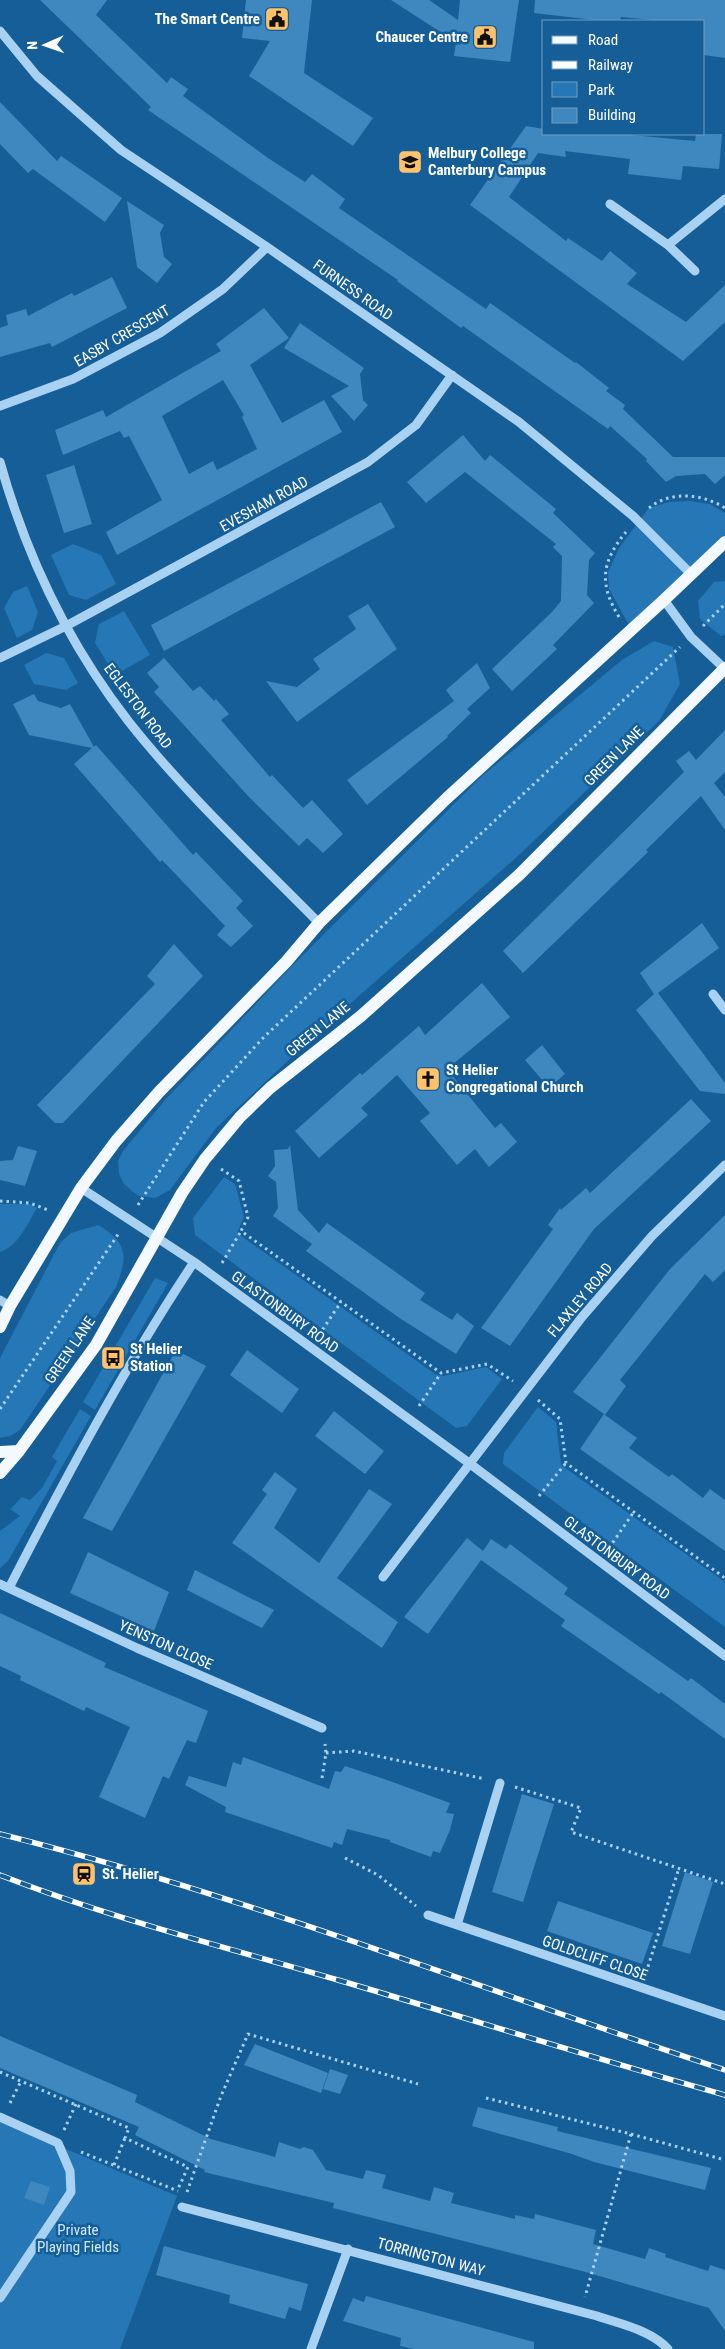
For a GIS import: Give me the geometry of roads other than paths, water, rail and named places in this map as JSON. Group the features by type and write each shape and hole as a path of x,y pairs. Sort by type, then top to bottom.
{"main road":[{"path":"0,1327 5,1303 81,1188 116,1141 159,1092 286,962 319,923 447,798 725,543"},
{"name":"GREEN LANE","path":"0,1473 19,1451 96,1345 182,1193 205,1159 240,1117 270,1088 361,1016 519,875 725,669"},
{"path":"0,1452 19,1451"}],"street":[{"name":"FURNESS ROAD","path":"0,31 37,76 121,150 266,247 519,422 633,516 691,574"},
{"path":"668,245 725,199"},
{"path":"610,204 668,245 694,270"},
{"name":"EASBY CRESCENT","path":"0,406 73,379 160,333 223,288 266,247"},
{"name":"EVESHAM ROAD","path":"0,658 66,626 368,462 416,425 452,375"},
{"name":"EGLESTON ROAD","path":"0,462 10,497 26,540 66,626 100,682 158,756 319,923"},
{"path":"664,600 691,637 725,669"},
{"path":"713,994 725,1010"},
{"name":"FLAXLEY ROAD","path":"469,1463 582,1317 652,1236 725,1165"},
{"name":"GLASTONBURY ROAD","path":"81,1188 194,1262 469,1463 599,1563 725,1656"},
{"path":"9,1588 66,1476 165,1305 194,1262"},
{"path":"383,1577 469,1463"},
{"name":"YENSTON CLOSE","path":"0,1584 137,1648 322,1728"},
{"path":"456,1925 500,1783"},
{"name":"GOLDCLIFF CLOSE","path":"428,1916 725,2016"},
{"path":"0,2298 71,2192 70,2171 58,2143 1,2118"},
{"name":"TORRINGTON WAY","path":"182,2206 581,2312 638,2330 664,2344 668,2349"},
{"path":"311,2349 348,2249"}],"railway":[{"path":"0,1834 92,1859 274,1915 725,2070"},
{"path":"0,1875 83,1905 210,1944 725,2095"}],"place":[{"name":"The Smart Centre","path":"277,19"},
{"name":"Chaucer Centre","path":"485,37"},
{"name":"Melbury College Canterbury Campus","path":"410,162"},
{"name":"St Helier Congregational Church","path":"428,1079"},
{"name":"St Helier Station","path":"113,1358"},
{"name":"St. Helier","path":"84,1874"}],"park label":[{"name":"Private Playing Fields","path":"78,2238"}]}
